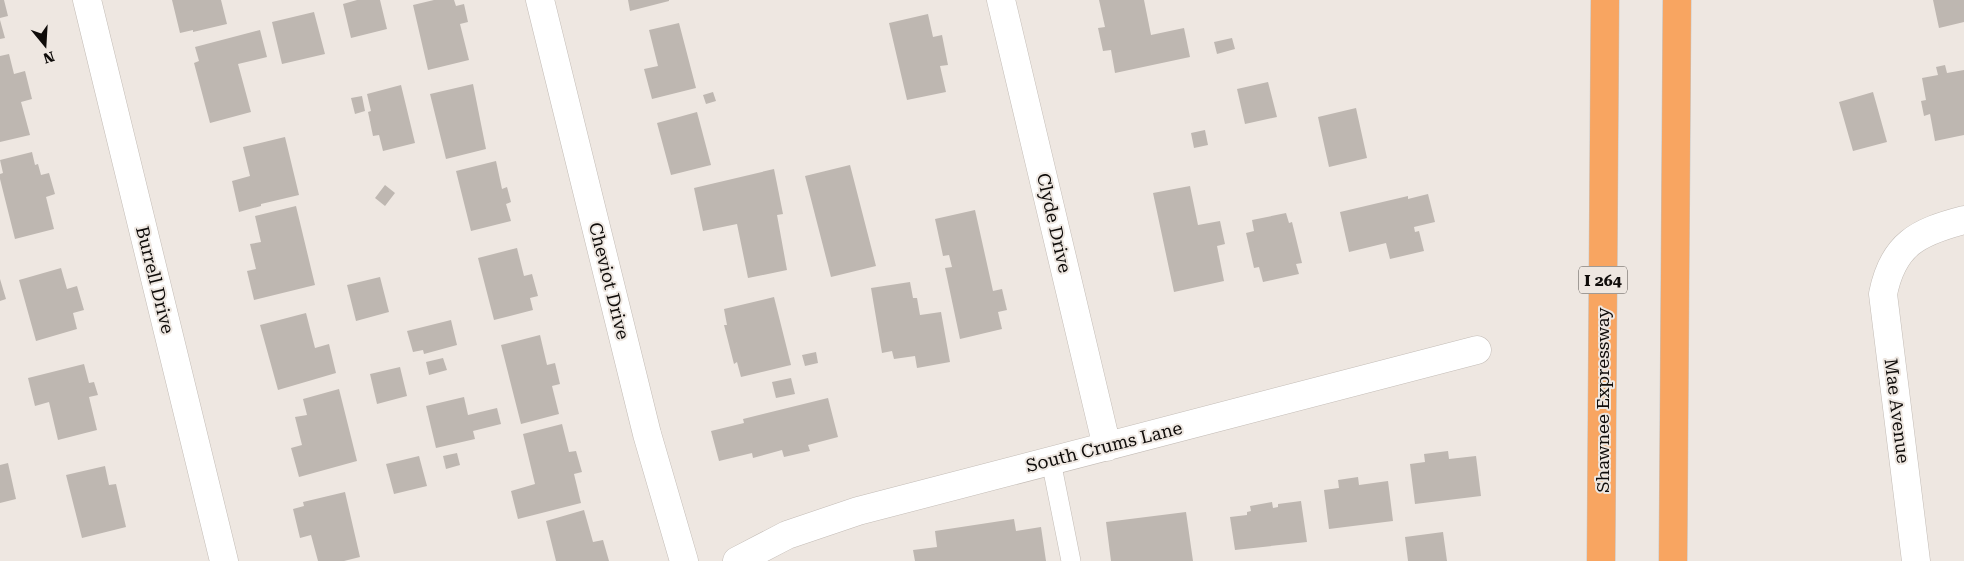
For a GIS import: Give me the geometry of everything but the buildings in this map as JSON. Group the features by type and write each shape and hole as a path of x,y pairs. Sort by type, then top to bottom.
{"highway":[{"name":"Shawnee Expressway","path":"1601,561 1605,0"},
{"path":"1674,561 1677,0"}],"street":[{"name":"Burrell Drive","path":"86,0 224,561"},
{"name":"Cheviot Drive","path":"540,0 647,434 684,561"},
{"name":"Clyde Drive","path":"1000,0 1107,447"},
{"name":"Mae Avenue","path":"1916,561 1883,294 1887,273 1903,248 1923,234 1964,220"},
{"name":"South Crums Lane","path":"737,561 787,535 858,511 1477,350"}],"lane":[{"path":"1051,461 1071,561"}]}
